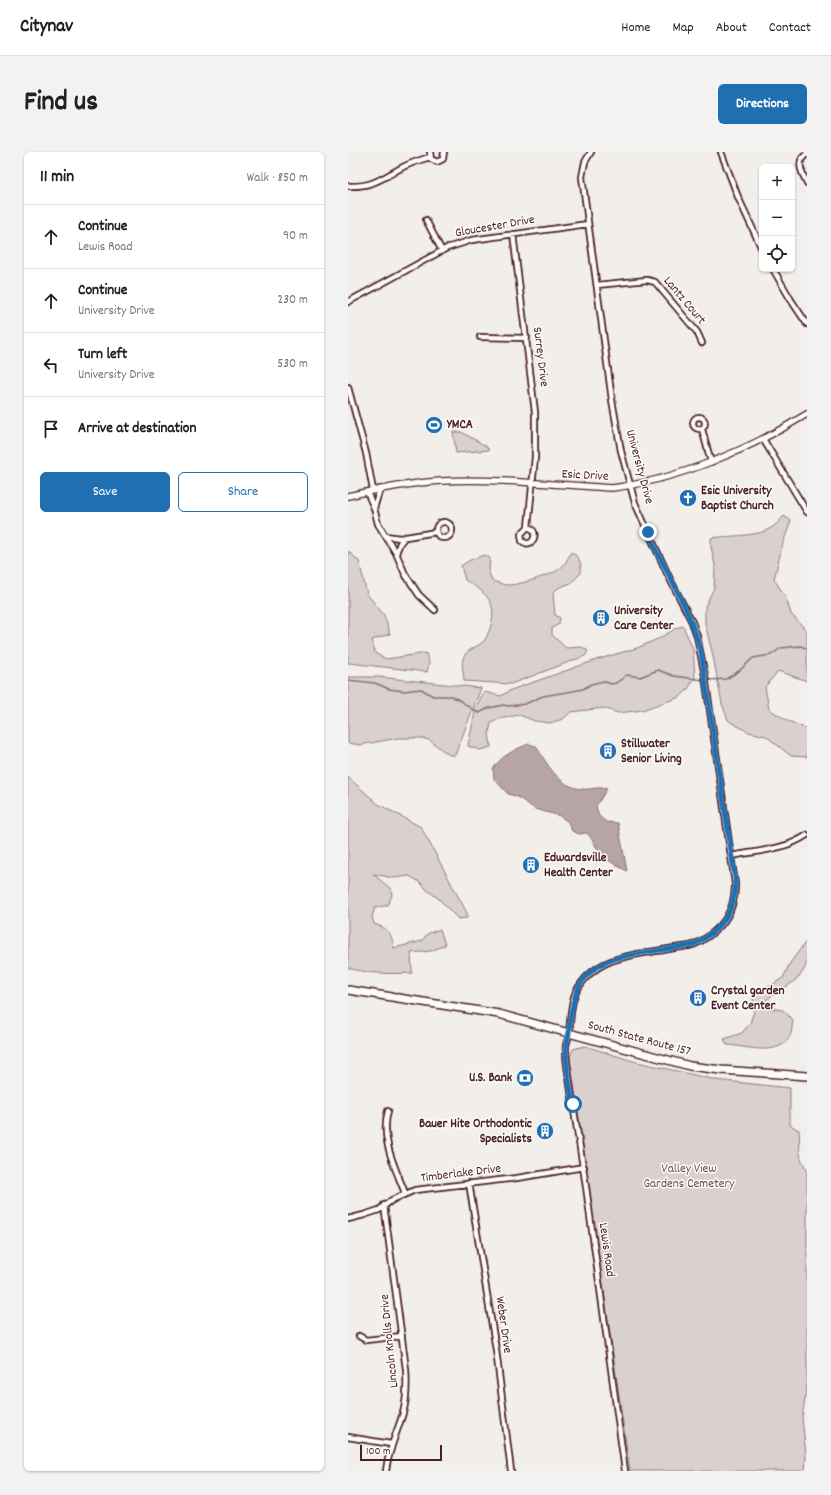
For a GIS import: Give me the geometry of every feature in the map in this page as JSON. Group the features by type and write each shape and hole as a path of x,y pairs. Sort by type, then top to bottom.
{"main road":[{"name":"South State Route 157","path":"348,990 488,1012 569,1032 657,1058 690,1066 721,1070 807,1076"}],"street":[{"path":"348,186 364,186 373,184 430,154 434,161 440,161 444,157 444,152"},
{"name":"University Drive","path":"569,1032 574,996 588,974 613,960 693,945 705,939 715,931 729,913 733,901 735,884 704,670 697,636 692,622 635,503 617,430 582,177 585,162 591,152"},
{"path":"721,152 738,197 759,242"},
{"path":"807,154 802,158 800,167 807,183"},
{"path":"426,220 442,251"},
{"name":"Gloucester Drive","path":"348,302 442,251 459,244 472,240 588,224"},
{"name":"Surrey Drive","path":"513,234 535,412 536,435 528,528"},
{"path":"775,272 807,324"},
{"name":"Lantz Court","path":"597,285 647,280 655,282 697,332 702,343"},
{"path":"480,337 527,338"},
{"path":"348,387 360,426 370,491 378,524 396,553 411,584 419,595 435,610"},
{"name":"Esic Drive","path":"348,496 380,489 441,481 489,481 612,488 630,486 646,483 711,462 763,440 807,414"},
{"path":"702,429 711,462"},
{"path":"763,440 807,512"},
{"path":"374,508 380,489"},
{"path":"386,536 405,538 436,532"},
{"path":"396,553 400,543 405,538"},
{"path":"731,856 780,848 807,835"},
{"name":"Lewis Road","path":"569,1032 566,1046 567,1062 584,1167 625,1471"},
{"path":"388,1111 385,1121 386,1137 405,1193"},
{"name":"Timberlake Drive","path":"348,1219 364,1216 378,1210 392,1200 405,1193 415,1190 517,1178 584,1167"},
{"name":"Weber Drive","path":"469,1183 495,1343 511,1471"},
{"name":"Lincoln Knolls Drive","path":"384,1205 406,1369 406,1397 400,1424 391,1444 386,1471"},
{"path":"358,1336 366,1340 402,1336"},
{"path":"348,1437 391,1444"}],"green space":[{"path":"453,432 461,432 486,446 489,450 456,453"},
{"path":"784,516 791,521 783,543 774,579 786,598 791,614 807,631 807,681 778,671 765,687 769,709 788,721 807,729 807,757 791,756 766,736 749,732 728,720 722,704 705,623 705,606 714,588 715,565 711,547 711,538 749,535 762,532 770,529"},
{"path":"348,551 359,561 367,594 384,615 390,634 372,640 375,653 386,659 426,653 429,663 427,672 348,664"},
{"path":"571,552 580,561 581,573 571,583 558,588 553,593 555,615 560,618 559,624 552,628 552,635 566,648 582,647 588,651 585,656 511,684 464,681 462,664 464,656 468,651 486,639 490,628 493,611 484,594 465,580 461,566 470,560 484,555 490,558 489,572 492,581 505,585 511,585 533,580 554,572 564,564"},
{"path":"683,626 693,649 695,677 688,689 680,697 642,710 618,713 604,708 571,712 563,719 550,723 535,721 519,715 499,719 491,723 489,733 491,747 480,750 468,746 476,707 484,692 501,696 511,690 599,659 637,648 660,638 676,628"},
{"path":"348,677 379,677 481,688 455,755 449,755 429,740 421,738 398,738 360,745 348,743"},
{"path":"348,777 378,804 421,827 467,913 467,918 458,919 420,882 409,876 394,878 373,874 391,889 392,895 388,905 375,908 372,916 374,924 389,932 394,948 422,941 427,934 440,929 445,945 431,951 411,953 412,973 380,973 348,968"},
{"path":"807,940 807,962 800,975 796,980 766,1000 769,1008 783,1010 793,1020 789,1038 784,1044 769,1049 727,1045 724,1039 742,1033 750,1023 754,1011 753,996 783,978 790,963"},
{"name":"Valley View Gardens Cemetery","path":"585,1046 633,1061 716,1080 790,1088 790,1125 799,1130 800,1155 807,1170 807,1385 802,1418 806,1455 805,1471 630,1471 570,1057 573,1049"}],"shaded area":[{"path":"529,744 536,746 554,774 567,784 582,789 607,789 596,806 599,816 606,822 618,823 627,871 603,856 587,833 579,834 572,831 568,822 560,816 535,809 518,797 508,794 494,779 493,769 500,760"}],"waterway":[{"path":"708,680 726,679 739,671 753,658 771,655 781,648 801,646 807,649"},
{"path":"348,680 375,683 389,689 404,691 421,689 433,696 451,696 479,713 489,708 503,705 509,706 525,704 543,696 583,689 591,684 604,681 611,684 616,683 627,675 640,677 658,670 674,676 704,680"}],"place":[{"name":"YMCA","path":"434,425"},
{"name":"Esic University Baptist Church","path":"688,498"},
{"name":"University Care Center","path":"601,618"},
{"name":"Stillwater Senior Living","path":"608,751"},
{"name":"Edwardsville Health Center","path":"531,865"},
{"name":"Crystal garden Event Center","path":"698,998"},
{"name":"U.S. Bank","path":"525,1078"},
{"name":"Bauer Hite Orthodontic Specialists","path":"545,1131"}],"route":[{"path":"573,1104 566,1046 574,996 579,986 590,972 600,965 613,960 693,945 705,939 715,931 729,913 735,890 735,878 701,652 692,622 648,532"}]}
